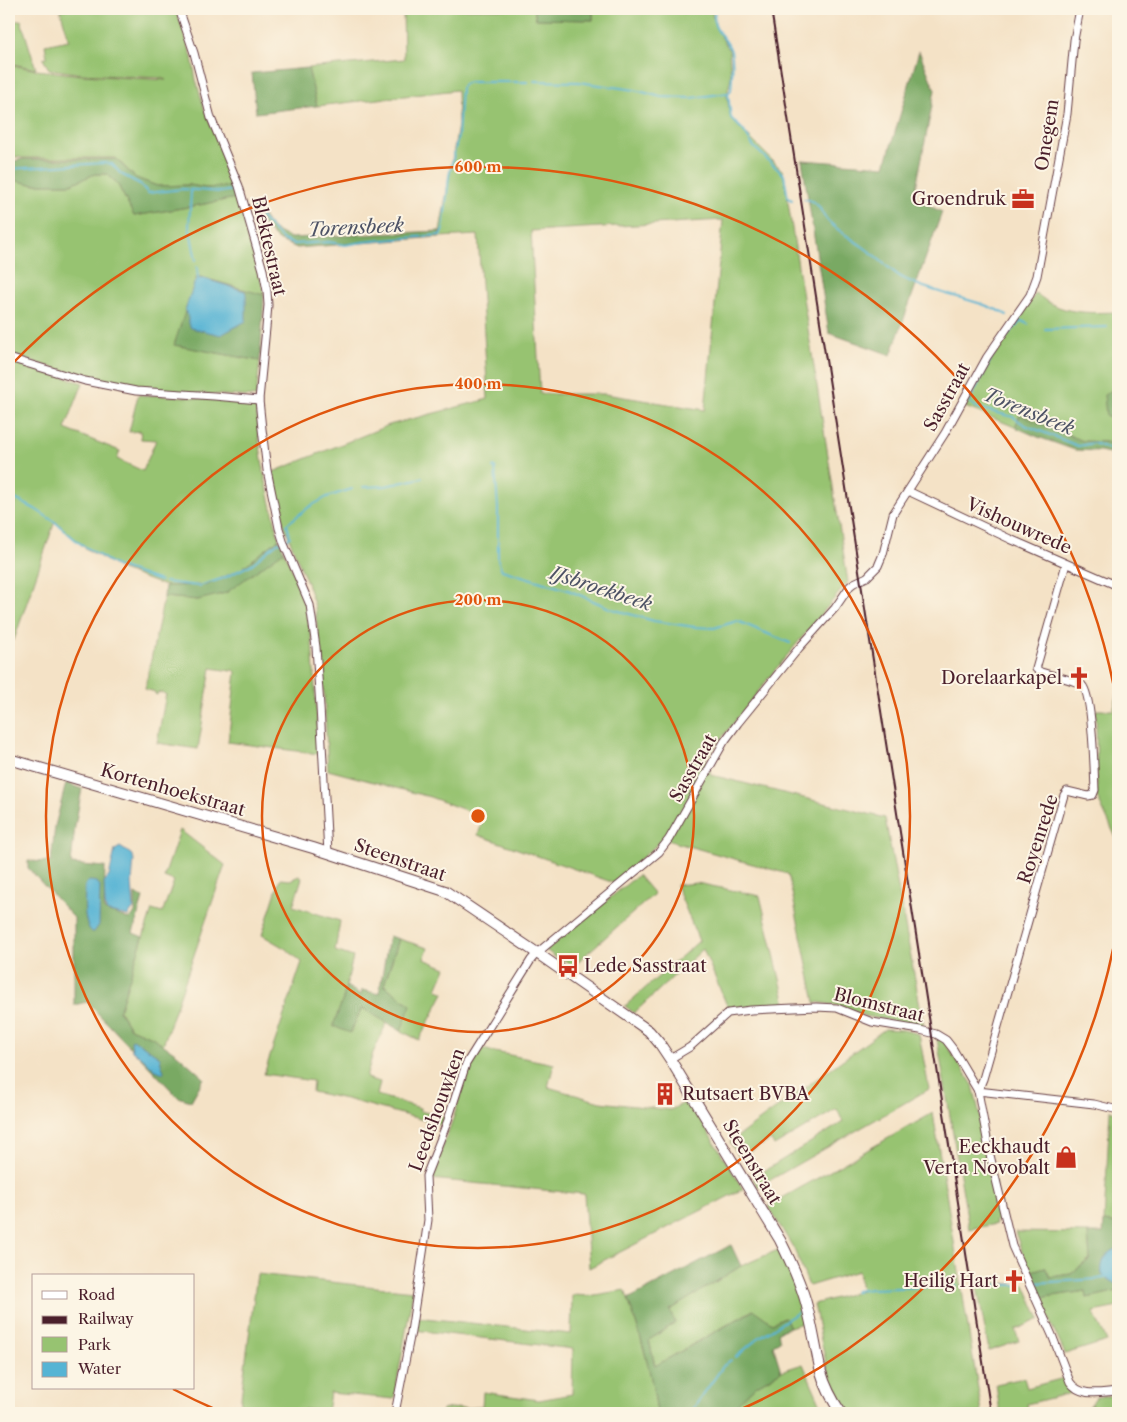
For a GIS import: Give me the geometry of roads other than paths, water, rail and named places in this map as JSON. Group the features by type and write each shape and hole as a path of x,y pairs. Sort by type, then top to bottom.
{"street":[{"name":"Blektestraat","path":"179,9 192,45 211,118 239,186 263,270 268,305 259,400 267,470 279,528 310,606 316,648 328,853"},
{"name":"Onegem","path":"1013,318 1030,295 1037,276 1067,114 1074,40 1080,9"},
{"name":"Sasstraat","path":"537,953 659,852 669,839 729,736 799,648 835,608 850,586 871,574 878,566 893,514 945,434 987,357 1013,318"},
{"path":"9,358 85,381 136,391 259,400"},
{"name":"Vishouwrede","path":"908,491 1118,586"},
{"name":"Royenrede","path":"978,1091 1064,795 1067,791 1088,796 1093,795 1095,790 1089,703 1084,688 1077,683 1036,669 1066,564"},
{"name":"Kortenhoekstraat","path":"9,759 328,853"},
{"name":"Steenstraat","path":"328,853 445,891 649,1031 670,1059 780,1240 804,1295 814,1332 821,1373 833,1401 841,1413"},
{"name":"Leedshouwken","path":"395,1413 411,1332 428,1220 426,1176 448,1120 466,1064 530,960 537,953"},
{"name":"Blomstraat","path":"670,1059 690,1047 728,1013 750,1010 838,1008 872,1022 920,1030 941,1037 950,1044 978,1091 990,1156 1012,1246 1052,1335 1070,1382 1084,1393 1118,1391"},
{"path":"978,1091 1094,1104 1118,1110"}],"water":[{"path":"202,278 245,291 246,321 221,335 191,328 185,310 195,281"},
{"path":"120,847 131,854 134,859 132,883 134,908 128,916 108,912 105,905 104,882 109,876 115,850"},
{"path":"90,881 97,882 100,886 99,925 94,932 89,928 85,911 85,886"},
{"path":"133,1039 160,1057 163,1073 153,1069 138,1054 132,1051 131,1041"},
{"path":"1118,1249 1118,1285 1102,1275 1104,1259"}],"waterway":[{"path":"716,9 714,22 729,45 732,56 732,81 729,93"},
{"name":"Torensbeek","path":"534,81 578,82 635,90 661,97 691,98 728,93 731,118 743,130 754,147 784,175 788,198 792,200"},
{"name":"Torensbeek","path":"250,206 283,240 293,244 329,242 345,245 440,235 443,230 449,176 458,136 461,88 469,82 528,82"},
{"name":"Torensbeek","path":"9,169 104,163 112,164 121,174 140,184 148,193 183,189 221,192 233,190"},
{"path":"191,191 189,226 196,260"},
{"name":"Torensbeek","path":"804,199 816,204 832,225 867,249 902,278 927,288 985,305 1007,315"},
{"path":"197,267 198,280"},
{"name":"Torensbeek","path":"1017,319 1028,324"},
{"name":"Torensbeek","path":"1002,341 1021,321"},
{"path":"1045,329 1107,327"},
{"name":"Torensbeek","path":"995,351 970,403 978,408 1013,417 1025,425 1078,446 1094,443 1118,450"},
{"path":"1118,380 1113,403 1118,407"},
{"name":"IJsbroekbeek","path":"493,468 495,467 498,508 498,559 502,570 568,590 612,609 654,621 714,628 737,621 790,643"},
{"name":"IJsbroekbeek","path":"363,487 385,486 422,478"},
{"name":"IJsbroekbeek","path":"286,540 290,537 287,524 309,507 327,497 352,489"},
{"name":"IJsbroekbeek","path":"9,496 55,522 78,542 116,566 160,581"},
{"name":"IJsbroekbeek","path":"165,582 199,586 224,578 252,564 277,543 281,542"},
{"path":"1035,1283 1106,1277"},
{"path":"976,1285 1022,1285"},
{"path":"855,1291 956,1286"},
{"path":"736,1357 757,1339 800,1311"},
{"path":"690,1413 724,1365 731,1360"}],"railway":[{"path":"771,9 991,1413"}],"place":[{"name":"Groendruk","path":"1023,199"},
{"name":"Dorelaarkapel","path":"1079,678"},
{"name":"Lede Sasstraat","path":"568,966"},
{"name":"Rutsaert BVBA","path":"665,1094"},
{"name":"Eeckhaudt Verta Novobalt","path":"1066,1157"},
{"name":"Heilig Hart","path":"1014,1281"}]}
